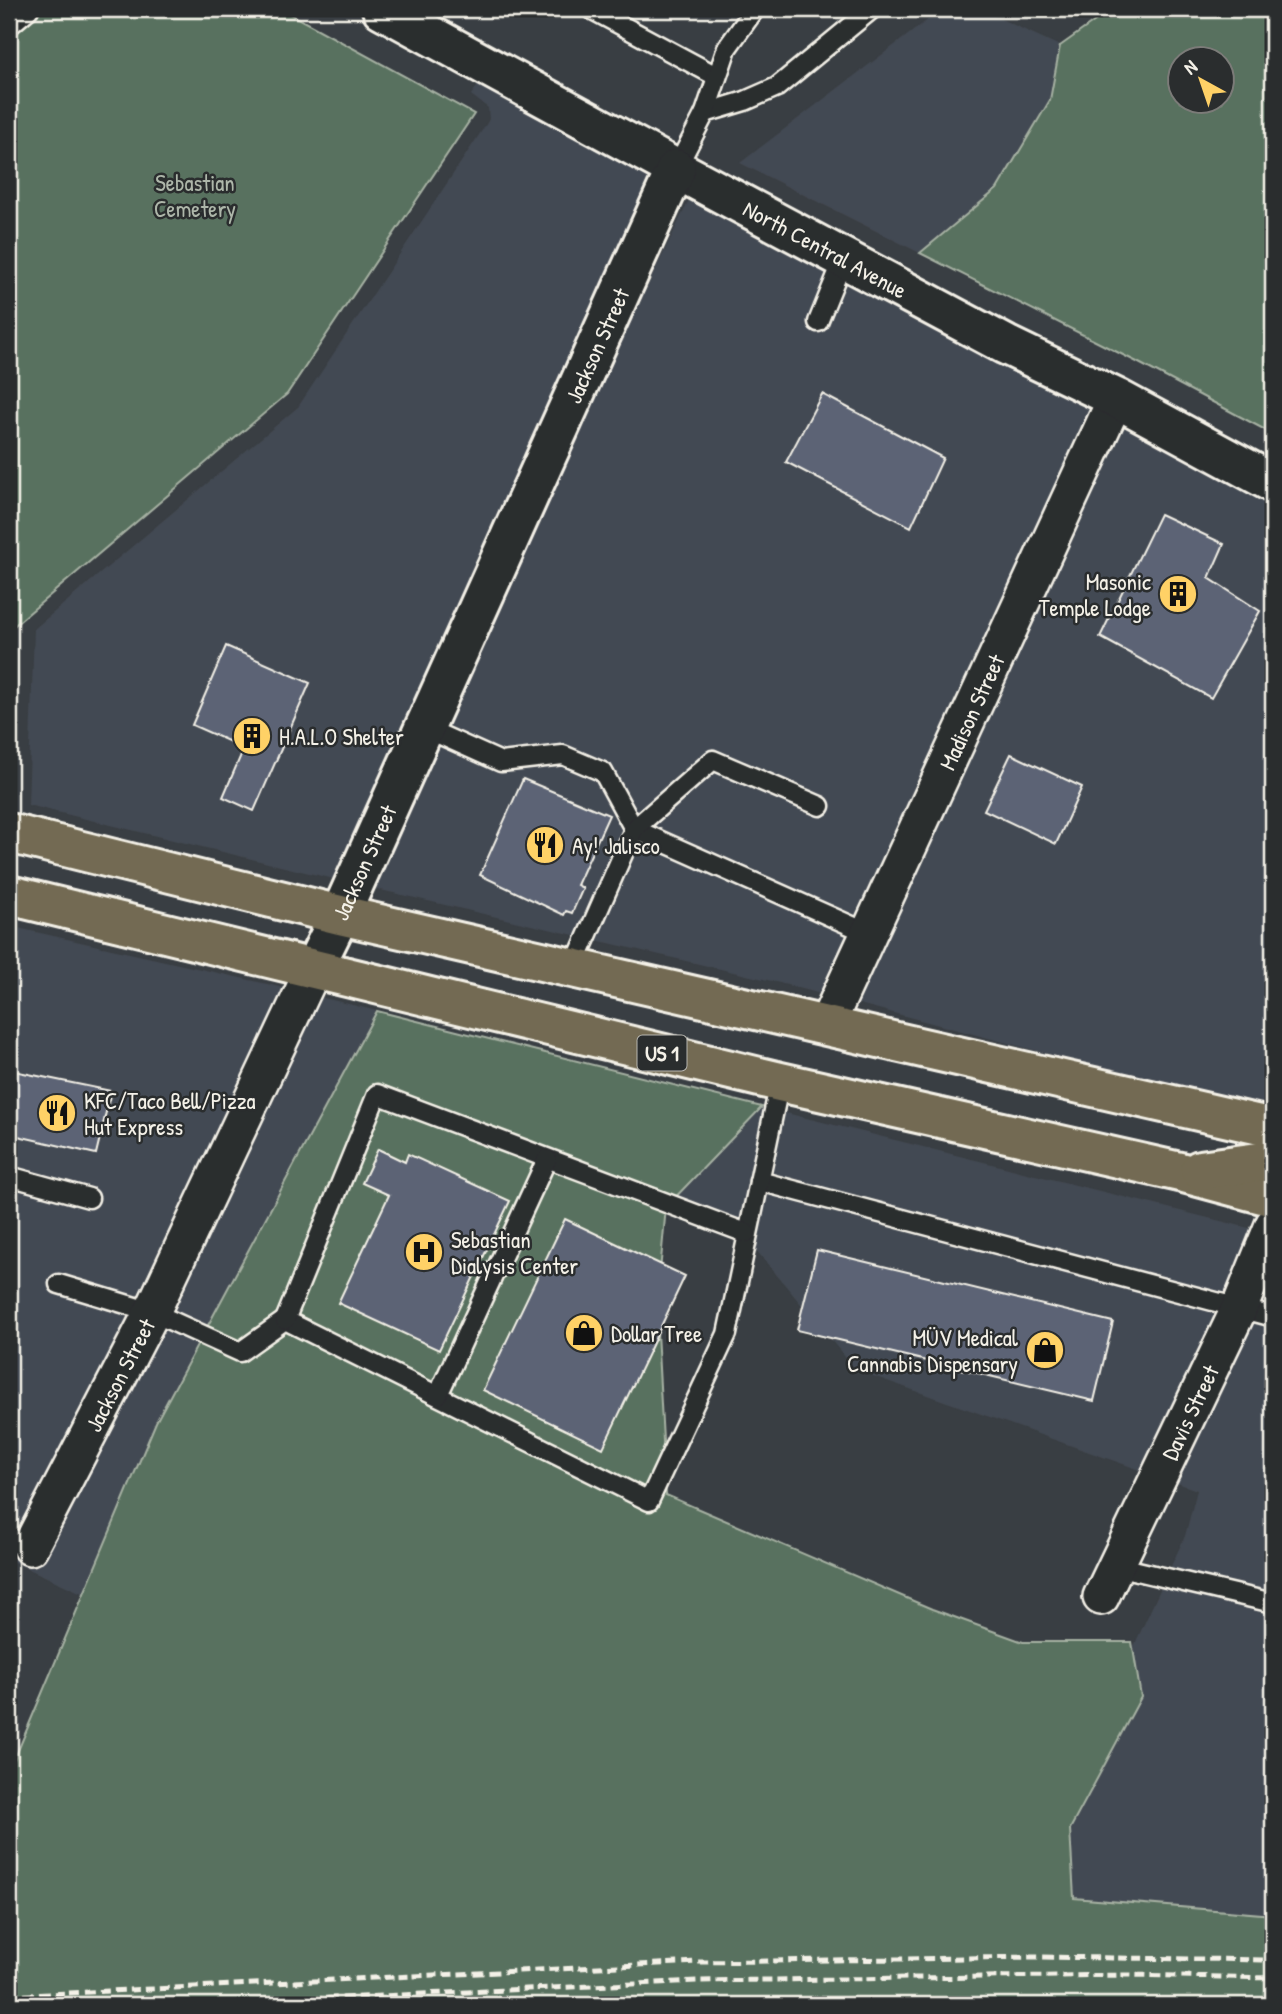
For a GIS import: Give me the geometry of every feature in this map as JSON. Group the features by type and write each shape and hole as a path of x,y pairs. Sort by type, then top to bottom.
{"main road":[{"path":"9,833 340,915 1273,1128"},
{"name":"US 1","path":"9,895 780,1082 1180,1172 1273,1197"},
{"path":"1180,1172 1273,1160"}],"street":[{"name":"North Central Avenue","path":"382,9 1006,345 1116,398 1273,482"},
{"name":"Jackson Street","path":"19,1542 152,1312 340,915 676,169"},
{"name":"Madison Street","path":"826,1026 1116,398"},
{"name":"Davis Street","path":"1101,1597 1239,1308 1273,1225"}],"lane":[{"path":"9,26 29,9"},
{"path":"591,9 716,76"},
{"path":"676,169 705,113 727,48 755,9"},
{"path":"705,113 745,101 777,87 872,9"},
{"path":"818,322 844,258"},
{"path":"423,727 501,762 563,755 603,772 634,829 870,934"},
{"path":"573,968 634,829 713,760 820,806"},
{"path":"285,1320 649,1501 727,1334 746,1233 780,1082"},
{"path":"59,1284 152,1312 240,1352 285,1320 377,1094 746,1233"},
{"path":"438,1395 547,1159"},
{"path":"9,1176 89,1198"},
{"path":"759,1181 1273,1317"},
{"path":"1116,1566 1273,1603"}],"shaded area":[{"path":"942,9 979,9 1060,46 1050,99 997,189 920,253 740,163"},
{"path":"484,77 664,165 526,453 334,879 28,805 34,629 298,407 487,123 488,108 471,95"},
{"path":"698,181 1273,473 1273,1113 772,981 372,888 559,471"},
{"path":"9,926 377,1011 156,1422 84,1594 9,1560"},
{"path":"762,1107 1269,1233 1273,1238 1273,1915 1074,1898 1070,1829 1141,1697 1133,1648 1185,1536 1197,1490 856,1370 750,1243 668,1205"}],"green space":[{"name":"Sebastian Cemetery","path":"9,9 281,9 474,114 287,394 9,630"},
{"path":"1112,9 1273,9 1273,434 920,253 997,189 1050,100 1060,46"},
{"path":"377,1011 762,1107 666,1207 656,1314 666,1495 932,1609 1023,1642 1132,1642 1141,1697 1070,1829 1074,1898 1273,1915 1273,2005 9,2005 9,1772 156,1422"}],"building":[{"path":"822,394 943,458 911,527 786,462"},
{"name":"Masonic Temple Lodge","path":"1160,514 1224,544 1209,578 1260,611 1211,698 1100,637"},
{"name":"H.A.L.O Shelter","path":"226,646 310,683 254,811 223,797 244,748 192,725"},
{"path":"1011,754 1082,787 1056,844 984,810"},
{"name":"Ay! Jalisco","path":"523,779 609,815 577,885 583,888 572,913 566,911 564,915 480,875"},
{"name":"KFC/Taco Bell/Pizza Hut Express","path":"9,1070 111,1091 96,1154 9,1134"},
{"name":"Sebastian Dialysis Center","path":"378,1149 405,1162 408,1154 510,1201 439,1350 338,1303 389,1195 362,1183"},
{"name":"Dollar Tree","path":"565,1219 685,1276 603,1448 483,1390"},
{"path":"817,1250 1113,1322 1094,1401 797,1330"}],"railway":[{"path":"9,1996 700,1962 1035,1957 1273,1960"},
{"path":"192,2005 697,1981 1129,1975 1273,1978"}],"place":[{"name":"Masonic Temple Lodge","path":"1178,594"},
{"name":"H.A.L.O Shelter","path":"252,736"},
{"name":"Ay! Jalisco","path":"545,845"},
{"name":"KFC/Taco Bell/Pizza Hut Express","path":"57,1113"},
{"name":"Sebastian Dialysis Center","path":"424,1252"},
{"name":"Dollar Tree","path":"584,1333"},
{"name":"MÜV Medical Cannabis Dispensary","path":"1045,1350"}]}
